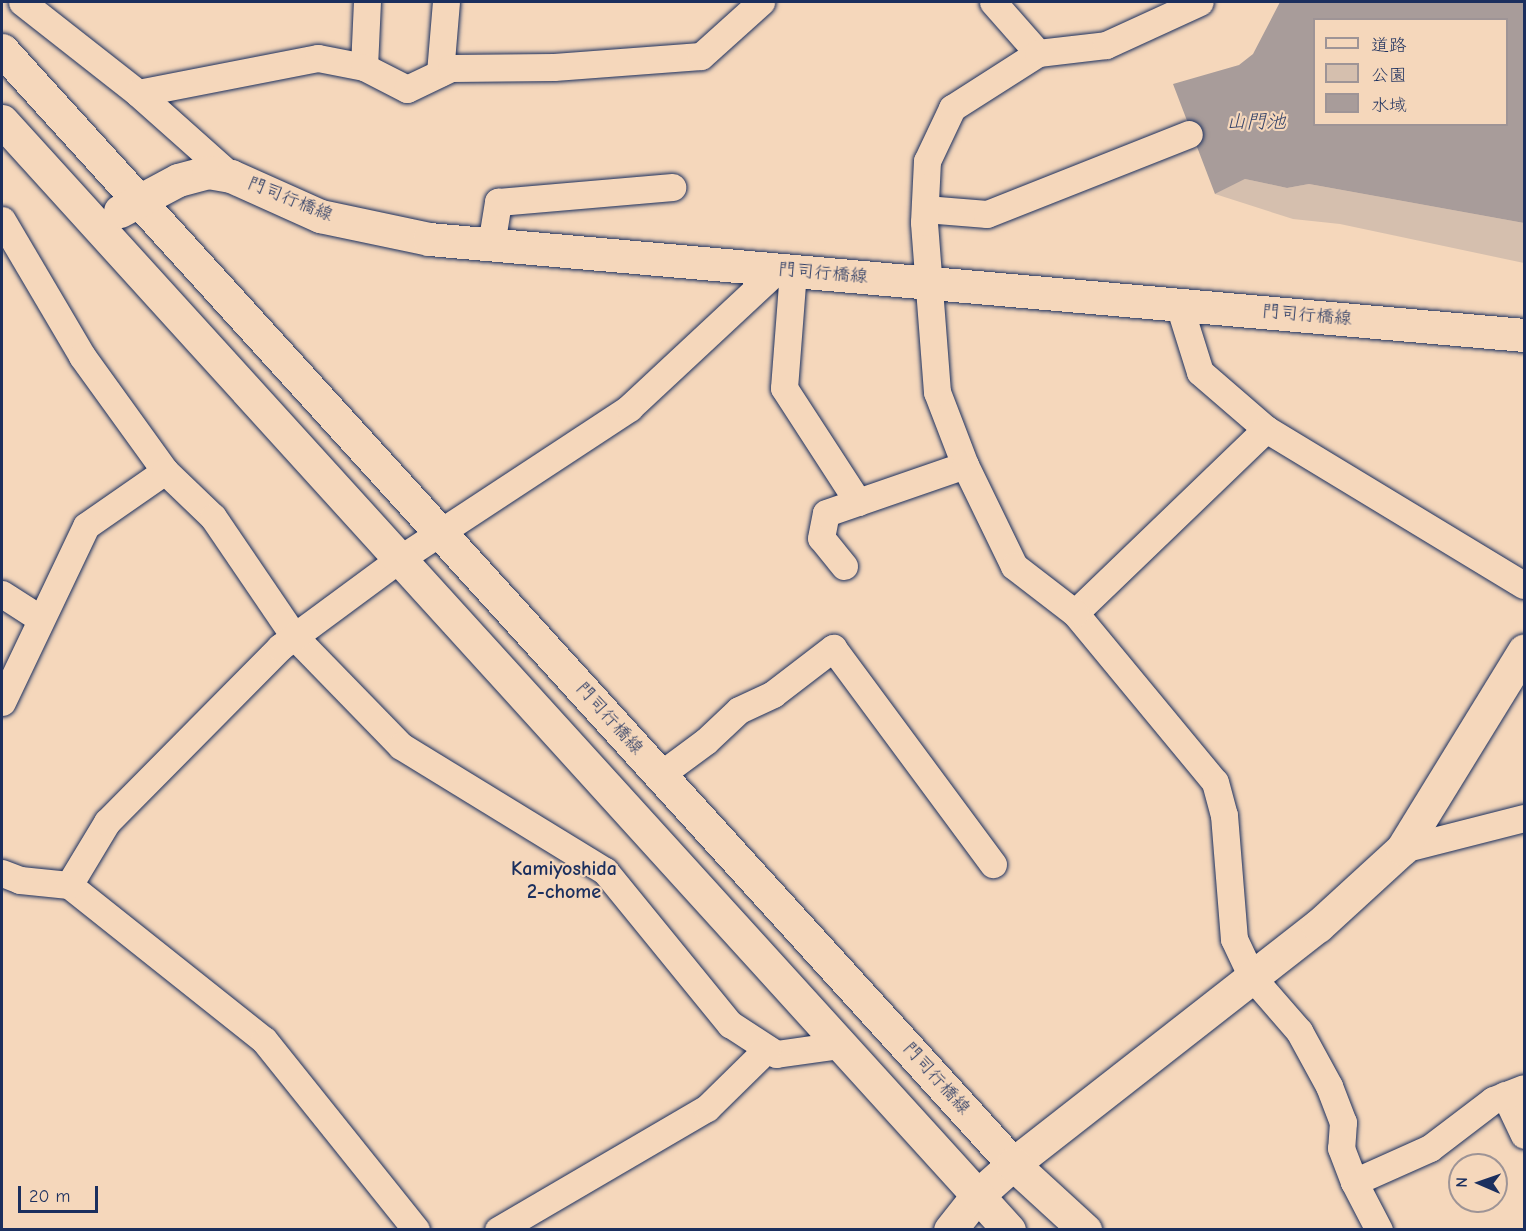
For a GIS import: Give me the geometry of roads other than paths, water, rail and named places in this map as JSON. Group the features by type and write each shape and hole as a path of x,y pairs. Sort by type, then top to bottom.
{"main road":[{"name":"門司行橋線","path":"2,50 138,203 1013,1164 1085,1230"},
{"path":"2,121 398,560 1009,1230"},
{"name":"門司行橋線","path":"95,222 138,203 189,176 208,172 231,176 320,216 419,237 1524,335"},
{"path":"950,1230 977,1196 1013,1164 1318,926 1402,849 1524,651"}],"street":[{"path":"22,2 138,93 231,176"},
{"path":"364,67 367,2"},
{"path":"440,73 446,2"},
{"path":"138,93 318,58 364,67 407,89 451,68 555,68 701,56 761,2"},
{"path":"993,2 1038,53"},
{"path":"1189,4 1106,45 1038,53 952,108 927,161 925,209 928,283 937,392 965,465 1014,566 1075,613 1215,782 1224,815 1234,939 1252,977 1299,1030 1329,1086 1343,1122 1341,1148 1354,1182 1379,1230"},
{"path":"925,209 987,214 1189,134"},
{"path":"491,245 498,202 672,187"},
{"path":"2,220 82,356 165,471 213,517 294,636 401,746 606,871 730,1024 776,1054 840,1045"},
{"path":"69,885 107,822 294,636 398,560 629,408 785,271"},
{"path":"785,271 784,388 858,502"},
{"path":"1179,305 1200,372 1266,429 1524,585"},
{"path":"1075,613 1266,429"},
{"path":"844,566 820,538 826,513 965,465"},
{"path":"2,702 86,526 165,471"},
{"path":"2,594 41,619"},
{"path":"660,775 706,741 739,710 773,694 833,648 993,864"},
{"path":"1402,849 1524,818"},
{"path":"8,881 69,885 264,1040 416,1230"},
{"path":"498,1230 707,1108 767,1049"},
{"path":"1354,1182 1430,1148 1493,1100 1515,1092 1524,1135"}],"water":[{"name":"山門池","path":"1280,2 1524,2 1524,223 1309,184 1287,188 1245,179 1215,194 1173,84 1239,65 1253,54"}],"district":[{"name":"Kamiyoshida 2-chome","path":"564,880"}]}
